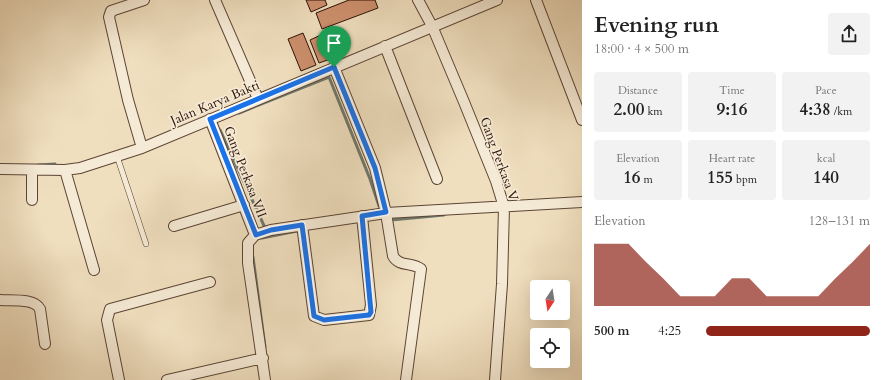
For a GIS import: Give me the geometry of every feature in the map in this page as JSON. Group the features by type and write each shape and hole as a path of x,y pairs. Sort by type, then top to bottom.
{"street":[{"path":"142,148 128,100 109,17 111,11 144,0"},
{"path":"215,0 258,99"},
{"name":"Gang Perkasa V","path":"418,0 432,26 496,181 504,207 502,284 495,380"},
{"name":"Jalan Karya Bakti","path":"0,170 65,170 80,168 142,148 496,0"},
{"path":"536,0 582,120"},
{"path":"385,46 437,179"},
{"path":"334,67 375,168 386,212 393,256 396,261 418,266 422,273 406,380"},
{"name":"Gang Perkasa VII","path":"210,119 256,235"},
{"path":"32,170 32,200"},
{"path":"65,170 94,270"},
{"path":"265,380 248,263 248,243 256,235 271,230 386,212 582,202"},
{"path":"174,226 244,206"},
{"path":"302,225 314,316 324,320 369,315 371,305 362,216"},
{"path":"119,380 107,320 110,309 210,282"},
{"path":"0,300 32,302 38,304 45,344"},
{"path":"167,380 191,378 263,358"}],"lane":[{"path":"117,156 146,244"}],"building":[{"path":"306,0 325,0 327,5 311,12"},
{"path":"349,0 375,0 378,8 322,29 316,13"},
{"path":"303,33 316,65 301,71 288,39"},
{"path":"323,34 333,58 319,63 310,40"}],"waterway":[{"path":"239,113 329,77 370,179 379,206"},
{"path":"220,130 266,230"},
{"path":"38,165 55,164"},
{"path":"391,220 444,215"},
{"path":"262,238 297,231"},
{"path":"253,257 265,347"}],"route":[{"path":"334,67 375,168 386,212 362,216 371,312 369,315 324,320 318,319 314,316 302,225 271,230 256,235 210,119 334,67"}]}
